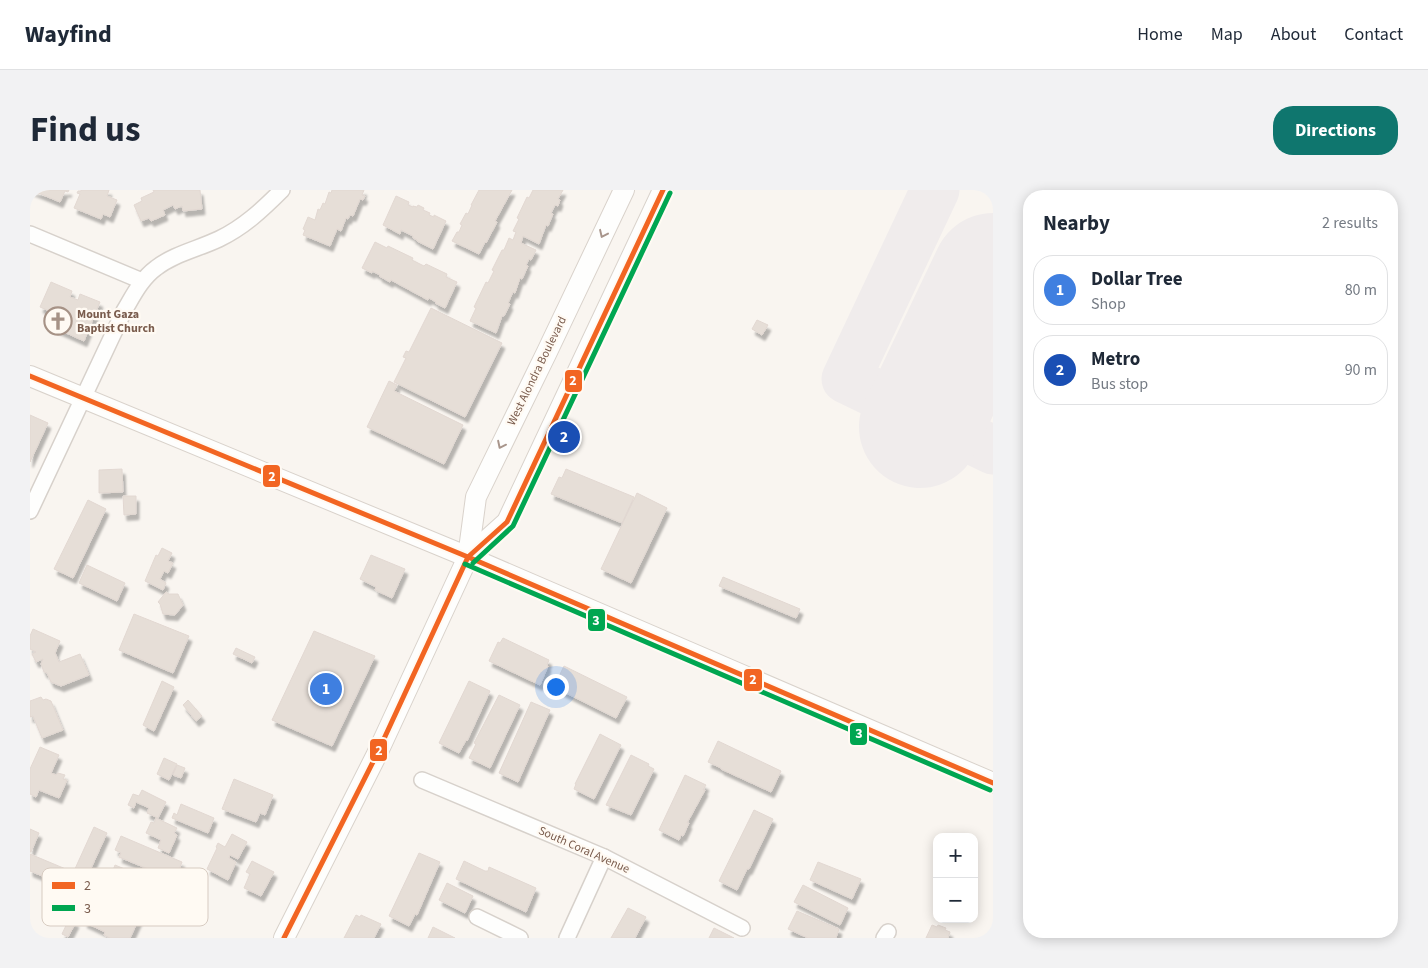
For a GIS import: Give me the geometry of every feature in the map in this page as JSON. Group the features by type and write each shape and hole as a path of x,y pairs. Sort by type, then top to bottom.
{"main road":[{"name":"West Alondra Boulevard","path":"284,938 376,756 468,557 476,497 624,190"},
{"name":"West Alondra Boulevard","path":"468,557 507,522 663,190"},
{"path":"30,376 468,557 993,783"}],"street":[{"path":"30,512 124,311 142,282 156,268 163,264 219,239 254,218 282,190"},
{"path":"30,234 142,282"},
{"name":"South Coral Avenue","path":"422,780 604,857 742,928"},
{"path":"567,938 604,857"},
{"path":"477,917 520,938"}],"building":[{"path":"31,190 69,190 68,192 65,191 60,202"},
{"path":"81,190 109,190 107,196 117,200 110,217 103,214 101,219 74,208 80,194 77,193"},
{"path":"153,190 200,190 202,209 183,211 182,206 175,209 173,205 163,210 165,215 151,221 149,218 141,221 134,205 142,201 141,198 154,192"},
{"path":"332,190 364,190 362,195 365,196 363,200 360,199 353,216 350,215 348,219 346,218 341,231 337,229 330,246 303,235 305,230 303,229 308,217 315,220 318,209 320,210 323,203 325,204 329,192 331,193"},
{"path":"479,190 512,190 479,254 452,241 457,232 459,232 462,225 460,224 466,213 468,214"},
{"path":"533,190 563,190 558,199 560,200 558,206 555,205 551,213 553,214 548,226 546,225 539,244 523,236 521,243 536,250 526,265 528,266 522,279 520,278 515,293 513,292 508,303 510,304 504,316 502,316 496,333 470,321 476,308 474,307 486,282 488,283 494,271 492,270 502,250 504,250 509,238 513,240 516,232 513,231 519,219 517,218 527,197 529,198"},
{"path":"396,196 409,202 408,205 417,207 418,205 430,213 429,215 434,217 434,215 446,221 433,249 401,230 400,234 383,225"},
{"path":"375,242 413,258 412,260 424,266 426,264 447,274 446,277 457,282 445,308 429,298 428,300 391,280 390,282 372,271 372,273 362,268"},
{"path":"51,282 72,291 70,297 78,300 80,294 100,302 84,341 55,328 60,316 40,307"},
{"path":"431,308 502,343 465,417 394,382 406,358 403,357 406,351 409,352"},
{"path":"757,320 768,325 762,335 752,329"},
{"path":"389,381 397,385 394,391 463,425 444,464 367,427"},
{"path":"30,415 48,423 30,462"},
{"path":"122,469 123,492 99,493 99,470"},
{"path":"566,469 634,497 622,523 551,494 559,477 562,478"},
{"path":"637,493 667,508 631,583 601,569"},
{"path":"123,496 136,496 136,514 124,515"},
{"path":"88,500 106,509 73,578 54,569"},
{"path":"162,548 172,553 168,561 173,563 168,573 164,571 160,579 166,583 163,590 145,581 156,555 158,556"},
{"path":"371,555 405,569 392,598 375,590 376,587 360,579"},
{"path":"87,565 125,583 117,601 79,583"},
{"path":"723,577 800,609 796,618 719,586"},
{"path":"166,592 178,594 183,605 175,615 163,614 158,602"},
{"path":"134,614 189,636 173,673 119,650"},
{"path":"33,629 60,641 55,653 59,662 80,654 89,675 61,686 51,682 41,664 43,659 36,662 32,654 36,652 30,649 30,636"},
{"path":"314,631 375,656 332,746 272,720"},
{"path":"503,638 549,660 540,685 489,661 498,642 500,643"},
{"path":"236,648 255,657 252,663 233,654"},
{"path":"564,666 627,697 616,718 554,687"},
{"path":"162,681 174,687 154,731 143,725"},
{"path":"469,681 490,691 467,741 459,753 439,743"},
{"path":"499,695 520,705 490,768 469,758 476,744 474,743"},
{"path":"41,697 43,700 51,701 63,730 42,738 33,716 30,717 30,701"},
{"path":"188,700 202,716 196,721 183,705"},
{"path":"531,702 550,710 518,782 499,773"},
{"path":"600,734 621,745 594,799 574,789"},
{"path":"718,741 781,771 771,792 708,762"},
{"path":"40,747 59,755 51,773 65,775 63,779 67,780 59,798 39,790 36,797 30,794 30,769"},
{"path":"631,755 649,764 648,766 654,769 631,815 606,805"},
{"path":"164,758 177,764 169,780 157,774"},
{"path":"177,765 185,768 181,778 173,775"},
{"path":"685,775 706,785 687,823 689,823 683,836 681,835 679,840 659,830"},
{"path":"234,779 273,795 265,815 260,813 256,822 222,809"},
{"path":"142,790 166,802 158,818 147,813 149,808 136,802 134,808 128,805 133,794 139,796"},
{"path":"181,804 214,818 208,833 172,818 174,813 177,815"},
{"path":"754,810 773,819 737,890 719,881"},
{"path":"156,818 177,828 174,833 177,835 169,853 158,848 161,840 146,833 151,822 154,823"},
{"path":"94,827 107,833 91,868 75,868"},
{"path":"30,829 39,833 31,852 30,852"},
{"path":"232,834 247,842 238,859 230,855 229,858 236,862 228,880 207,868 218,843 225,847"},
{"path":"121,836 182,862 180,868 146,868 119,857 121,853 115,850"},
{"path":"419,853 440,862 417,915 415,914 409,926 389,916"},
{"path":"30,854 63,868 42,868 42,876 30,871"},
{"path":"252,861 274,872 261,896 244,888 250,874 246,872"},
{"path":"464,861 485,871 488,871 489,867 536,888 526,912 456,879"},
{"path":"818,862 861,879 852,899 810,880"},
{"path":"447,883 473,896 465,913 439,900"},
{"path":"803,885 848,908 840,925 794,902"},
{"path":"628,908 646,917 635,938 611,938"},
{"path":"797,911 839,929 836,938 808,938 788,929"},
{"path":"356,915 360,917 361,915 381,924 374,938 344,938"},
{"path":"932,925 946,928 945,930 950,932 948,938 926,938"},
{"path":"66,926 74,926 68,937 62,934"},
{"path":"92,926 136,926 130,938 110,938 104,935 105,932"},
{"path":"433,927 455,938 428,938"},
{"path":"714,928 734,938 709,938"}],"taxiway":[{"path":"935,190 846,379 993,450"}],"runway":[{"path":"920,427 993,274"}],"transit line":[{"name":"2","path":"284,938 376,756 468,557 507,522 663,190"},
{"name":"3","path":"473,563 513,526 670,193"},
{"name":"2","path":"30,376 468,557 993,783"},
{"name":"3","path":"465,564 990,790"}],"place":[{"name":"Mount Gaza Baptist Church","path":"58,321"},
{"name":"Metro","path":"564,437"},
{"name":"Dollar Tree","path":"326,689"}]}
